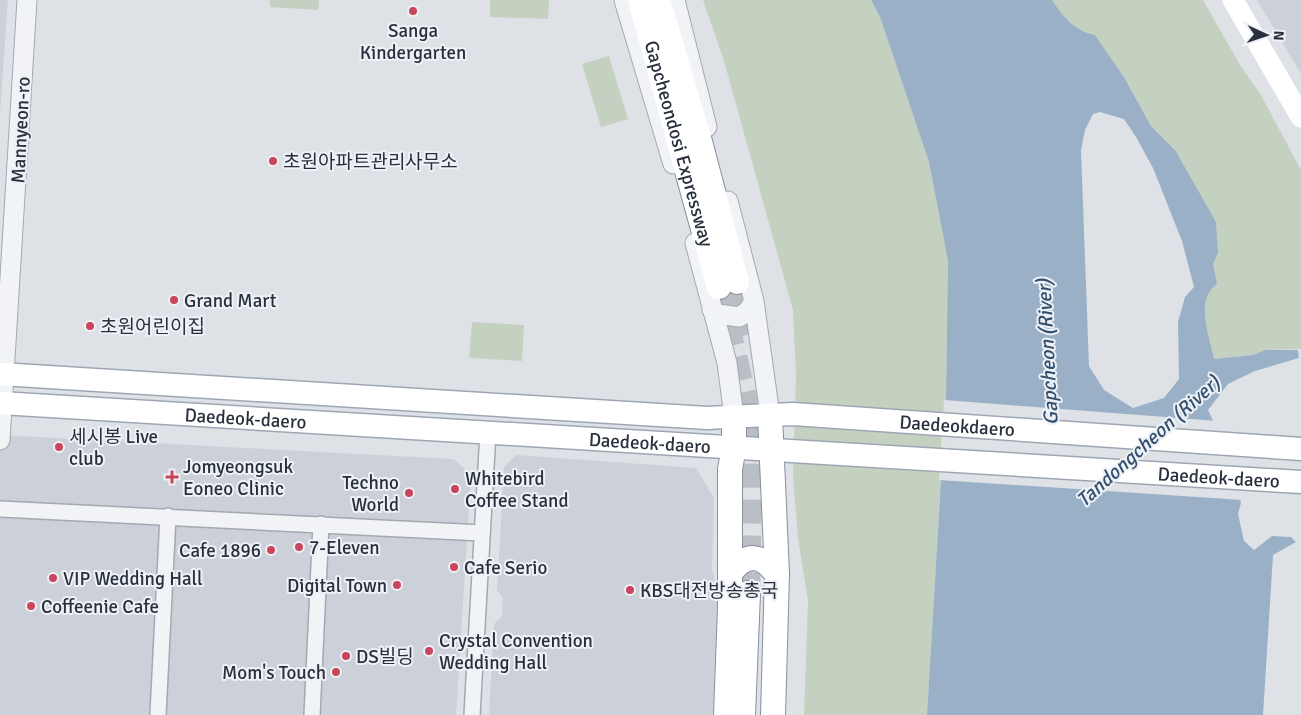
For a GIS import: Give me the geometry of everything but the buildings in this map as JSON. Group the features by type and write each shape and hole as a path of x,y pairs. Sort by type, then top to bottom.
{"highway":[{"name":"Gapcheondosi Expressway","path":"640,0 728,285 698,134 658,0"},
{"path":"760,715 764,587 782,451 782,415"},
{"path":"726,715 730,573 730,469 734,447 734,417"},
{"path":"730,573 743,560 756,558 768,563 743,715"},
{"path":"764,587 774,715"}],"main road":[{"path":"1233,0 1301,117"},
{"name":"Daedeok-daero","path":"3,374 734,417 782,415"},
{"name":"Daedeok-daero","path":"2,403 1301,482"},
{"name":"Daedeokdaero","path":"782,415 1301,449"}],"street":[{"name":"Mannyeon-ro","path":"0,440 27,0"},
{"path":"624,0 689,218 732,386 734,417"},
{"path":"675,0 782,415"},
{"path":"712,310 724,316 739,317 748,311 754,301"},
{"path":"472,715 488,432"},
{"path":"0,509 482,533"},
{"path":"158,715 168,516"},
{"path":"312,715 321,524"}],"shaded area":[{"path":"0,0 8,0 0,113"},
{"path":"1257,0 1301,0 1301,74"},
{"path":"0,435 454,459 471,475 456,715 0,715"},
{"path":"516,455 696,468 714,498 712,569 718,592 713,715 489,715 494,624 502,616 503,598 497,591 504,467"}],"green space":[{"path":"270,0 319,0 318,10 270,7"},
{"path":"490,0 549,0 548,19 490,17"},
{"path":"703,0 871,0 880,17 929,162 948,261 946,396 927,715 804,715 808,601 798,538 793,477 796,376 793,310 724,61"},
{"path":"1052,0 1203,0 1240,65 1261,95 1301,170 1301,349 1265,350 1253,355 1214,359 1205,319 1205,309 1209,291 1216,284 1212,264 1218,253 1175,150 1151,126 1124,77 1095,35 1075,26 1065,17"},
{"path":"609,56 628,119 601,127 582,64"},
{"path":"472,322 524,325 522,361 469,358"}],"water":[{"path":"871,0 1052,0 1065,17 1075,26 1095,35 1124,77 1151,126 1175,150 1216,222 1218,253 1213,264 1217,284 1210,291 1206,299 1205,309 1205,319 1214,359 1253,355 1265,350 1298,350 1299,358 1255,371 1228,384 1208,410 1229,455 1241,503 1238,514 1244,541 1254,550 1272,536 1291,537 1296,542 1273,555 1263,715 927,715 946,396 948,261 929,162 880,17","holes":["1100,112 1124,119 1153,168 1182,241 1194,287 1185,297 1178,322 1179,379 1164,398 1133,408 1104,390 1089,366 1081,150 1085,130 1093,114"]}],"pier":[{"path":"944,400 1217,421 1232,454 1243,500 939,480"}],"tunnel":[{"path":"737,282 750,334"},
{"path":"719,287 745,399 751,445 748,593"}],"place":[{"name":"Sanga Kindergarten","path":"413,11"},
{"name":"초원아파트관리사무소","path":"273,161"},
{"name":"Grand Mart","path":"174,300"},
{"name":"초원어린이집","path":"90,326"},
{"name":"세시봉 Live club","path":"59,447"},
{"name":"Jomyeongsuk Eoneo Clinic","path":"172,477"},
{"name":"Whitebird Coffee Stand","path":"455,489"},
{"name":"Techno World","path":"409,493"},
{"name":"7-Eleven","path":"299,547"},
{"name":"Cafe 1896","path":"271,550"},
{"name":"Cafe Serio","path":"454,567"},
{"name":"VIP Wedding Hall","path":"53,578"},
{"name":"Digital Town","path":"397,585"},
{"name":"KBS대전방송총국","path":"630,590"},
{"name":"Coffeenie Cafe","path":"31,606"},
{"name":"Crystal Convention Wedding Hall","path":"429,651"},
{"name":"DS빌딩","path":"346,656"},
{"name":"Mom's Touch","path":"336,672"}],"water label":[{"name":"Gapcheon (River)","path":"1047,352"},
{"name":"Tandongcheon (River)","path":"1148,441"}]}
